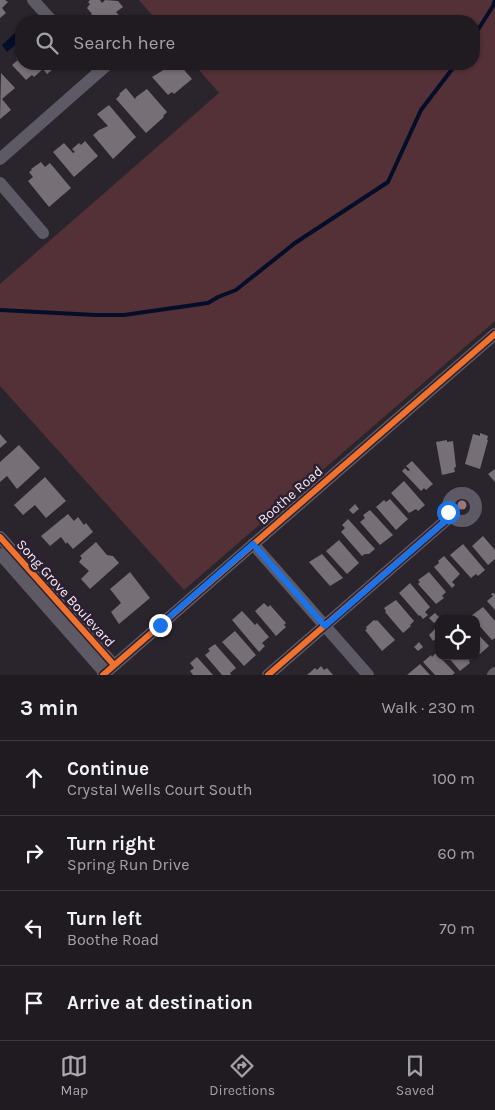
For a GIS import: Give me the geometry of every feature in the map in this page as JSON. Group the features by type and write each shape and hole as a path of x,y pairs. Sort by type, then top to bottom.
{"street":[{"path":"33,0 47,15"},
{"path":"0,159 96,70"},
{"path":"0,183 42,233"},
{"name":"Boothe Road","path":"107,671 495,334"},
{"path":"268,675 451,516"},
{"name":"Song Grove Boulevard","path":"0,537 107,671"},
{"path":"253,544 368,675"},
{"name":"Song Grove Boulevard","path":"0,554 107,671"}],"shaded area":[{"path":"139,0 495,0 495,321 184,590 0,386 0,284 219,93 199,70 480,70 480,15 152,15"}],"water":[{"path":"15,33 15,45 7,52 2,45"}],"building":[{"path":"0,0 8,2 2,8 6,13 0,18"},
{"path":"90,0 100,0 102,3 105,0 118,1 123,7 116,12 119,15 91,15 87,8 90,4 88,2"},
{"path":"17,70 42,70 34,77 32,75 26,80"},
{"path":"44,70 52,70 47,74"},
{"path":"163,70 184,70 192,79 174,94 172,92 168,95 152,77"},
{"path":"1,73 15,88 2,99 11,110 0,119"},
{"path":"126,88 135,99 147,89 167,112 146,133 116,99"},
{"path":"109,105 136,137 113,159 93,135 108,126 97,114"},
{"path":"85,141 98,156 74,177 53,152 64,143 73,153 75,152 72,149"},
{"path":"41,162 45,167 50,163 71,188 49,207 28,181 33,177 29,172 31,169"},
{"path":"480,433 488,436 488,440 480,469 465,464 473,434 480,436"},
{"path":"0,434 7,442 0,448"},
{"path":"447,440 447,442 453,441 456,467 454,468 455,472 442,475 436,442"},
{"path":"19,445 40,468 17,489 7,476 0,482 0,462"},
{"path":"412,461 433,484 426,490 424,488 421,491 402,471 405,468 408,471 410,470 406,466"},
{"path":"495,469 495,482 488,474"},
{"path":"45,477 66,501 46,518 35,505 23,515 14,505"},
{"path":"404,481 425,505 418,511 416,509 409,513 391,493"},
{"path":"390,499 408,519 396,530 376,507 384,500 386,502"},
{"path":"355,504 359,509 353,514 349,510"},
{"path":"370,510 393,535 380,545 360,522 365,518 363,515"},
{"path":"68,514 74,521 78,517 93,532 73,549 61,537 50,546 41,536"},
{"path":"348,519 375,549 369,554 362,556 341,532 345,528 342,525"},
{"path":"483,536 495,550 495,559 488,565 472,546"},
{"path":"339,540 359,563 347,574 326,551"},
{"path":"96,542 107,555 113,556 119,563 90,589 81,579 89,571 79,562 82,558 80,556"},
{"path":"463,544 485,570 478,576 476,574 471,578 450,555"},
{"path":"322,554 343,578 330,586 309,562"},
{"path":"444,556 460,574 452,582 455,585 452,588 434,567"},
{"path":"130,572 150,598 119,624 111,612 121,603 110,589"},
{"path":"429,572 446,592 442,596 444,598 436,604 418,584 420,582 418,580"},
{"path":"410,583 430,607 425,612 428,615 423,619 399,593"},
{"path":"491,594 495,594 495,610 487,601 493,596"},
{"path":"396,600 414,621 403,633 385,612 384,608"},
{"path":"264,603 268,607 270,605 286,623 284,625 286,627 276,636 255,611"},
{"path":"483,607 495,621 495,638 492,640 480,626 480,615 472,615"},
{"path":"242,611 255,625 257,623 269,637 262,643 265,646 259,652 232,620"},
{"path":"435,613 437,615 435,615 434,623 429,618"},
{"path":"374,620 377,620 395,640 382,651 365,630"},
{"path":"435,629 435,639 433,641 429,635"},
{"path":"235,631 256,655 244,666 222,642"},
{"path":"480,636 489,646 480,654"},
{"path":"419,642 423,647 418,651 414,647"},
{"path":"215,644 236,668 230,673 231,675 222,675 205,655 210,651 208,649"},
{"path":"435,654 435,660 443,660 455,673 452,675 435,675 423,662 431,655 432,657"},
{"path":"197,657 213,675 193,675 190,671 194,668 190,663"},
{"path":"450,660 469,660 470,663 460,671"},
{"path":"420,664 430,675 407,675"},
{"path":"321,666 324,670 327,668 333,675 307,675 315,668 317,670"}],"waterway":[{"path":"480,27 495,0"},
{"path":"0,310 124,315 208,303 236,290 295,243 388,182 421,110 451,70"}],"cycle path":[{"path":"103,675 495,334"},
{"path":"268,675 451,516"},
{"path":"0,537 114,665"}],"route":[{"path":"160,625 253,544 325,626 451,516 448,512"}]}
